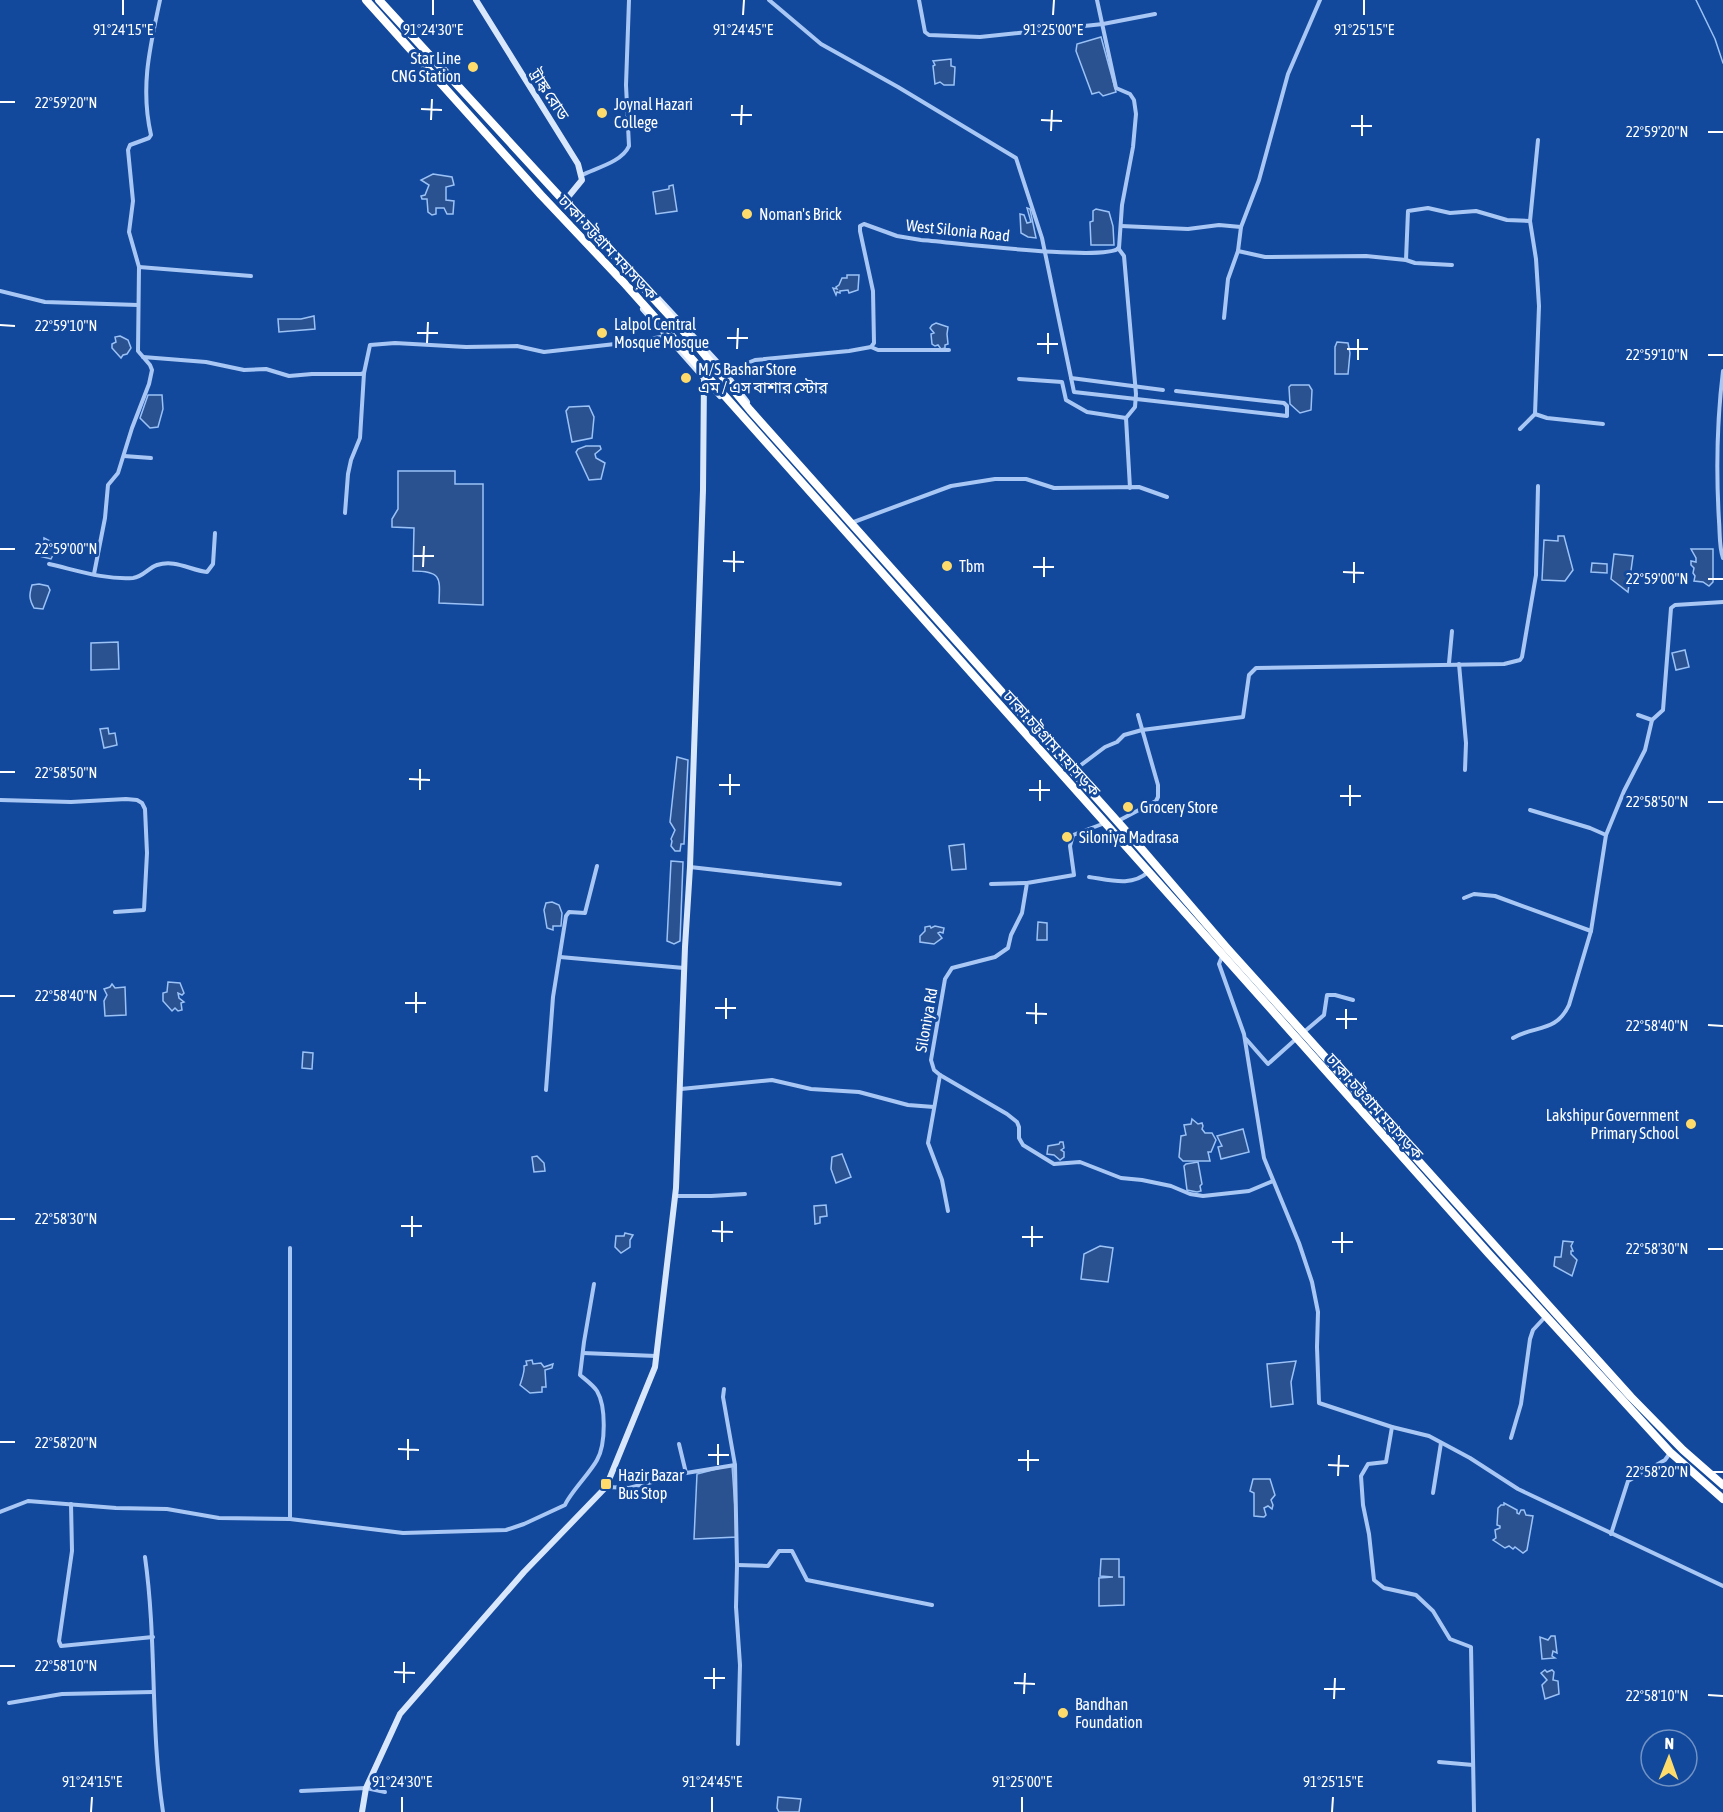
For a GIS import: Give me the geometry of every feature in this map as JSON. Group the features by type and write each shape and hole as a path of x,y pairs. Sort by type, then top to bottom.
{"highway":[{"name":"ঢাকা-চট্টগ্রাম মহাসড়ক","path":"366,0 576,233 634,293 1489,1254 1670,1452 1723,1499"},
{"name":"ঢাকা-চট্টগ্রাম মহাসড়ক","path":"379,0 699,348 752,413 850,524 1631,1397 1683,1450 1723,1485"},
{"path":"498,146 506,146 506,138"},
{"path":"510,160 511,152 520,153"},
{"path":"576,233 585,225"},
{"path":"978,682 985,681 986,674"},
{"path":"987,692 988,684 994,683 997,686"}],"main road":[{"name":"ট্রাঙ্ক রোড","path":"477,0 525,81 570,148 582,174"},
{"path":"564,202 582,180 582,174"},
{"path":"643,288 653,294 676,316 725,372 744,396 752,413"},
{"path":"634,293 639,304 666,336 714,389 744,417"},
{"path":"362,1812 366,1788 400,1714 524,1572 606,1487 655,1367 676,1196 690,867 704,378"},
{"path":"704,396 708,389 714,389"}],"street":[{"path":"94,574 105,518 108,485 118,473 152,370 138,351 139,267 129,232 133,201 128,150 130,145 149,138 151,135 146,109 145,80 160,0"},
{"path":"582,174 610,162 626,152 628,146 626,85 629,0"},
{"path":"769,0 821,44 1016,158 1037,218 1074,392 1287,416 1287,406 1284,403 1176,391"},
{"path":"919,0 925,32 929,35 980,37 1103,24 1155,14"},
{"path":"1097,0 1116,88 1130,94 1136,106 1133,147 1122,205 1118,248 1124,256 1136,388 1135,407 1126,418 1130,488"},
{"path":"1224,318 1228,279 1238,251 1241,227 1259,180 1288,74 1320,0"},
{"path":"1520,429 1536,414 1539,306 1536,260 1530,221 1538,140"},
{"path":"1406,260 1408,211 1428,208 1450,213 1476,212 1507,220 1530,221"},
{"name":"West Silonia Road","path":"871,347 874,343 873,291 860,231 860,226 864,224 897,236 921,240 1074,253 1102,253 1116,251 1118,248"},
{"path":"1121,226 1188,230 1219,225 1241,227"},
{"path":"1238,251 1265,257 1366,256 1452,265"},
{"path":"139,267 251,276"},
{"path":"0,291 45,302 138,305"},
{"path":"345,513 348,474 360,438 364,373 370,345 395,343 466,347 517,346 544,352 666,336"},
{"path":"725,372 755,360 871,347 878,350 949,350"},
{"path":"142,357 206,362 244,370 266,369 289,376 364,373"},
{"path":"1723,371 1718,467 1723,558"},
{"path":"1071,378 1164,390"},
{"path":"1018,379 1062,382 1066,400 1087,412 1126,418"},
{"path":"1536,414 1547,418 1603,424"},
{"path":"124,456 151,458"},
{"path":"850,524 951,486 981,480 1026,479 1054,488 1139,487 1167,497"},
{"path":"1073,771 1125,735 1142,730 1243,717 1249,675 1256,668 1449,663 1504,664 1520,660 1536,575 1538,486"},
{"path":"50,564 104,577 134,578 154,565 163,563 180,564 207,572 213,564 215,533"},
{"path":"1514,1038 1524,1031 1548,1027 1564,1014 1591,932 1606,835 1624,791 1645,750 1652,720 1663,710 1666,647 1672,605 1723,602"},
{"path":"1449,663 1452,631"},
{"path":"1459,664 1466,743 1465,770"},
{"path":"1638,715 1652,720"},
{"path":"1117,821 1156,801 1158,797 1158,785 1138,716"},
{"path":"0,800 71,802 126,799 142,803 145,809 147,853 144,910 114,912"},
{"path":"1530,810 1606,835"},
{"path":"991,884 1022,885 1074,875 1070,846 1073,834 1106,823"},
{"path":"546,1090 553,997 566,916 569,912 585,913 597,866"},
{"path":"690,867 840,884"},
{"path":"1089,877 1120,882 1135,881 1149,871"},
{"name":"Siloniya Rd","path":"940,1075 934,1070 931,1060 945,979 956,966 994,957 1008,948 1011,935 1022,913 1027,883"},
{"path":"1464,898 1474,894 1495,896 1591,932"},
{"path":"1223,954 1219,964 1220,971 1245,1038 1264,1158 1299,1243 1312,1282 1318,1312 1319,1403 1392,1427 1429,1436 1470,1458 1518,1489 1723,1586"},
{"path":"560,957 684,968"},
{"path":"1303,1033 1324,1015 1327,996 1335,995 1353,1000"},
{"path":"1245,1038 1268,1064 1296,1039"},
{"path":"948,1211 942,1180 928,1143 940,1075 1017,1122 1019,1138 1023,1145 1054,1164 1080,1162 1121,1178 1171,1186 1190,1194 1203,1196 1249,1191 1273,1181"},
{"path":"681,1089 772,1080 812,1089 859,1092 908,1106 934,1107"},
{"path":"676,1196 745,1194"},
{"path":"290,1248 290,1519"},
{"path":"0,1512 28,1502 167,1509 219,1518 290,1519 403,1533 506,1530 524,1524 566,1505 599,1457 603,1431 602,1407 598,1393 580,1375 594,1284"},
{"path":"1511,1438 1521,1404 1530,1340 1533,1330 1546,1315"},
{"path":"583,1353 656,1356"},
{"path":"724,1389 723,1397 735,1465 736,1607 740,1665 738,1744"},
{"path":"1392,1427 1386,1462 1368,1464 1361,1476 1374,1580 1384,1588 1416,1595 1433,1611 1450,1639 1471,1647 1474,1812"},
{"path":"1433,1493 1441,1443"},
{"path":"679,1444 686,1473"},
{"path":"1611,1534 1628,1480 1665,1460 1670,1452"},
{"path":"606,1487 628,1488 686,1473 735,1465"},
{"path":"71,1504 72,1551 59,1641 61,1646 153,1637"},
{"path":"737,1565 768,1566 779,1551 792,1551 807,1580 932,1605"},
{"path":"145,1557 151,1600 153,1692 158,1780 163,1812"},
{"path":"9,1703 62,1694 153,1692"},
{"path":"1439,1762 1473,1765"},
{"path":"301,1791 366,1788 385,1792"}],"water":[{"path":"1101,37 1116,92 1103,96 1099,92 1092,94 1076,51 1077,44"},
{"path":"951,59 951,66 955,67 954,85 944,85 940,82 935,84 933,61"},
{"path":"433,174 452,177 454,185 446,187 446,200 454,201 453,214 447,214 444,208 436,208 436,214 432,215 428,212 427,199 422,199 421,196 425,195 429,185 421,180"},
{"path":"673,185 677,211 656,214 653,192 669,189 669,186"},
{"path":"1027,208 1030,209 1036,238 1021,233 1020,214 1024,215 1027,223 1031,222"},
{"path":"1096,209 1109,212 1113,226 1114,245 1091,245 1090,222 1093,221 1093,211"},
{"path":"847,275 859,275 858,290 849,293 848,290 840,291 836,295 833,288 837,289 842,278 847,278"},
{"path":"314,316 315,329 279,332 278,319 301,319"},
{"path":"936,323 948,327 948,344 945,348 941,349 938,345 932,344 931,334 934,333 930,328"},
{"path":"120,336 128,340 131,348 121,358 112,348 112,344 116,342 115,337"},
{"path":"1337,342 1348,343 1350,353 1348,374 1335,374"},
{"path":"1309,385 1312,390 1311,410 1300,413 1290,404 1289,387"},
{"path":"148,395 162,395 163,409 158,427 150,428 140,418"},
{"path":"589,406 594,417 592,438 572,442 566,411 569,407"},
{"path":"586,446 600,446 601,449 595,454 596,458 605,463 601,479 589,480 576,452"},
{"path":"398,471 455,471 455,484 483,484 483,605 439,603 437,578 429,572 413,571 414,528 392,527 392,519 398,509"},
{"path":"1558,536 1564,536 1573,570 1565,581 1542,580 1544,540 1558,541"},
{"path":"44,538 58,545 51,559 39,556 44,545"},
{"path":"1691,549 1713,549 1713,582 1709,586 1703,582 1694,581 1694,568 1691,561 1696,562 1696,558"},
{"path":"1614,554 1633,556 1628,592 1611,579"},
{"path":"1592,563 1607,564 1607,573 1591,572"},
{"path":"32,585 48,586 50,590 43,609 34,608 30,599"},
{"path":"118,642 119,669 91,670 91,643"},
{"path":"1685,650 1689,667 1676,670 1672,653"},
{"path":"108,728 109,734 115,733 117,745 104,748 100,729"},
{"path":"677,757 688,760 684,844 681,844 680,851 675,851 671,846 675,830 670,822"},
{"path":"964,844 966,869 952,870 949,846"},
{"path":"671,861 683,862 680,941 674,944 667,941"},
{"path":"552,902 559,905 562,913 561,926 553,926 553,930 547,928 544,910 546,903"},
{"path":"1038,922 1047,923 1047,940 1037,940"},
{"path":"930,926 931,928 935,926 944,928 943,933 938,933 942,938 934,944 920,942 920,936 925,931 925,927"},
{"path":"168,982 180,983 184,993 182,995 178,993 179,998 184,1002 181,1003 182,1010 178,1011 175,1008 172,1011 163,1001 163,993 167,992"},
{"path":"112,984 115,988 125,987 126,1015 105,1016 104,1001 107,995 104,989"},
{"path":"303,1052 313,1053 312,1069 302,1068"},
{"path":"1192,1119 1198,1124 1202,1123 1205,1133 1212,1133 1216,1140 1211,1152 1208,1152 1210,1161 1183,1161 1179,1157 1181,1136 1186,1135 1184,1125 1191,1124"},
{"path":"1243,1129 1249,1152 1221,1159 1218,1147 1222,1146 1217,1136"},
{"path":"1063,1142 1064,1148 1061,1150 1064,1152 1064,1157 1060,1160 1054,1155 1047,1154 1048,1146"},
{"path":"842,1154 851,1177 836,1183 831,1169 832,1157"},
{"path":"537,1156 544,1163 545,1171 534,1172 532,1157"},
{"path":"1198,1162 1201,1191 1187,1190 1184,1166"},
{"path":"826,1205 827,1216 820,1217 820,1223 815,1224 814,1206"},
{"path":"625,1233 633,1235 630,1247 621,1253 615,1247 616,1236 624,1236"},
{"path":"1563,1241 1573,1242 1571,1254 1577,1260 1572,1276 1554,1266 1555,1257 1561,1257"},
{"path":"1100,1246 1113,1248 1108,1282 1081,1279 1084,1254"},
{"path":"532,1360 533,1364 541,1363 544,1367 553,1364 552,1368 545,1370 546,1387 542,1387 542,1392 530,1393 520,1385 524,1366 527,1365 526,1361"},
{"path":"1296,1361 1291,1382 1293,1404 1271,1407 1267,1364"},
{"path":"732,1465 737,1537 694,1539 697,1474"},
{"path":"1253,1479 1270,1479 1275,1495 1271,1500 1272,1509 1268,1506 1264,1508 1266,1515 1264,1517 1254,1516 1254,1493 1250,1491"},
{"path":"1504,1503 1517,1510 1519,1514 1521,1510 1524,1510 1526,1515 1533,1516 1527,1550 1523,1553 1515,1547 1505,1548 1493,1540 1496,1538 1495,1530 1500,1528 1497,1525 1498,1508"},
{"path":"1101,1559 1119,1559 1119,1577 1124,1577 1124,1605 1099,1606 1099,1578 1113,1577 1100,1576"},
{"path":"1551,1636 1555,1636 1557,1653 1553,1651 1552,1656 1555,1658 1542,1659 1540,1637 1548,1640"},
{"path":"1545,1670 1554,1672 1553,1680 1558,1681 1559,1694 1545,1699 1542,1685 1547,1680 1541,1673"},
{"path":"778,1797 801,1799 799,1812 779,1812"}],"waterway":[{"path":"1696,0 1715,39 1723,63"}],"place":[{"name":"Star Line CNG Station","path":"473,67"},
{"name":"Joynal Hazari College","path":"602,113"},
{"name":"Noman's Brick","path":"747,214"},
{"name":"Lalpol Central Mosque Mosque","path":"602,333"},
{"name":"M/S Bashar Store এম / এস বাশার স্টোর","path":"686,378"},
{"name":"Tbm","path":"947,566"},
{"name":"Grocery Store","path":"1128,807"},
{"name":"Siloniya Madrasa","path":"1067,837"},
{"name":"Lakshipur Government Primary School","path":"1691,1124"},
{"name":"Hazir Bazar Bus Stop","path":"606,1484"},
{"name":"Bandhan Foundation","path":"1063,1713"}]}
